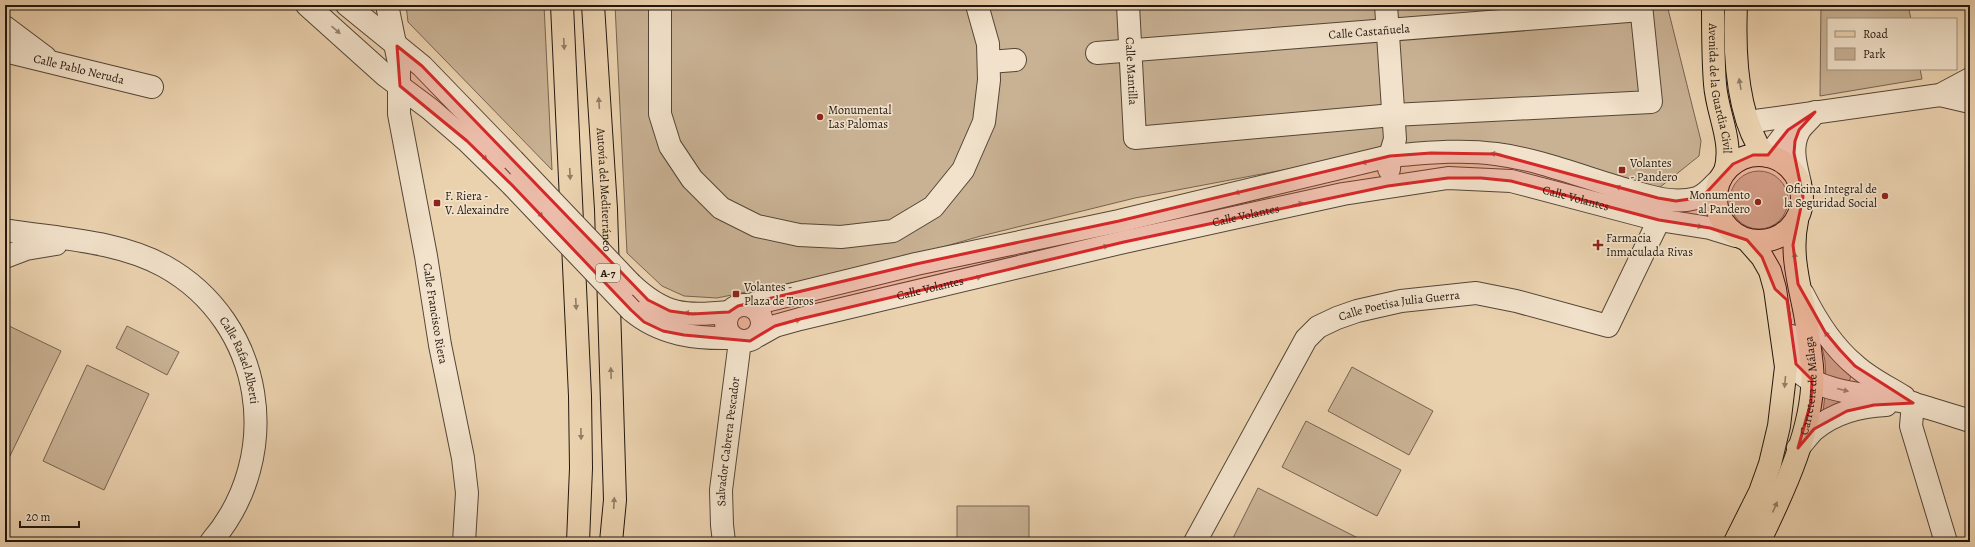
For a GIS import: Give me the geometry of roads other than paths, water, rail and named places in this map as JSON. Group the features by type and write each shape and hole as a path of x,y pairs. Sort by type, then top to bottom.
{"main road":[{"path":"562,5 580,396 581,468 578,542"},
{"name":"Autovía del Mediterráneo","path":"593,5 606,217 615,500 611,542"},
{"name":"Avenida de la Guardia Civil","path":"1713,5 1715,86 1728,148 1729,160 1723,175"},
{"name":"Avenida de la Guardia Civil","path":"1736,5 1738,77 1744,110 1753,136 1766,155"},
{"path":"1766,155 1781,161 1793,170 1800,183 1803,197 1802,210 1797,221 1785,234 1772,240 1759,242 1742,238 1721,219 1717,209 1716,198 1723,175 1733,164 1742,158 1766,155"},
{"name":"Carretera de Málaga","path":"1759,542 1806,429 1810,408 1812,367 1793,245 1797,221"},
{"name":"Carretera de Málaga","path":"1734,542 1760,492 1770,464 1779,426 1786,366 1775,289 1770,271 1762,257 1742,238"}],"street":[{"path":"306,5 386,76 467,141 512,185 644,322 663,331 717,339 744,338 763,323 762,317 754,308 692,314 670,311 648,300 422,66 347,5"},
{"name":"Calle Francisco Riera","path":"387,5 388,17 397,46 400,86 399,114 426,256 440,345 463,458 467,493 464,542"},
{"path":"660,5 660,114 670,146 692,179 721,208 757,226 799,235 841,237 893,232 933,206 963,170 984,122 989,80 988,44 977,5"},
{"name":"Calle Mantilla","path":"1128,5 1135,138 1393,115"},
{"path":"1386,5 1395,139 1390,156 1388,186"},
{"path":"1393,115 1651,102 1641,8"},
{"name":"Calle Castañuela","path":"1097,54 1388,31 1641,8"},
{"path":"5,27 52,62"},
{"name":"Calle Pablo Neruda","path":"5,51 152,87"},
{"path":"989,62 1014,60"},
{"path":"400,86 422,66"},
{"path":"1748,122 1940,95 1970,79"},
{"path":"400,86 413,86 432,92 470,129 484,131"},
{"path":"1940,95 1970,102"},
{"path":"1766,155 1788,130 1803,118 1815,112"},
{"path":"1800,183 1794,153 1795,141 1799,130 1810,121 1815,112"},
{"name":"Calle Volantes","path":"739,309 916,264 1151,214 1390,156 1431,153 1496,154 1520,158 1710,228 1742,238"},
{"name":"Calle Volantes","path":"744,338 775,326 800,319 1156,235 1343,194 1388,186 1448,178 1512,181 1659,209 1676,201 1697,198 1706,193 1723,175"},
{"name":"Calle Poetisa Julia Guerra","path":"1195,542 1306,339 1318,327 1337,318 1401,301 1476,293 1516,301 1608,326 1659,209"},
{"path":"1151,214 1156,235"},
{"name":"Calle Rafael Alberti","path":"5,230 120,248 143,256 164,266 184,279 202,294 218,312 231,331 242,352 250,375 256,421 255,445 243,490 233,512 211,542"},
{"name":"Calle Rafael Alberti","path":"5,257 26,249 50,245 73,243 97,244"},
{"path":"1798,284 1825,332 1855,366 1913,403"},
{"path":"1775,289 1787,300 1796,364 1800,371 1812,380 1827,386 1850,392 1913,403 1970,421"},
{"path":"739,309 726,323 726,329 744,338"},
{"name":"Salvador Cabrera Pescador","path":"724,542 721,490 744,338"},
{"path":"1798,448 1814,429 1847,411 1874,405 1913,403"},
{"path":"1913,403 1911,426 1946,542"}],"place":[{"name":"Monumental Las Palomas","path":"820,117"},
{"name":"Volantes - Pandero","path":"1622,170"},
{"name":"Oficina Integral de la Seguridad Social","path":"1885,196"},
{"name":"Monumento al Pandero","path":"1758,202"},
{"name":"F. Riera - V. Alexaindre","path":"437,203"},
{"name":"Farmacia Inmaculada Rivas","path":"1598,245"},
{"name":"Volantes - Plaza de Toros","path":"736,294"}]}
